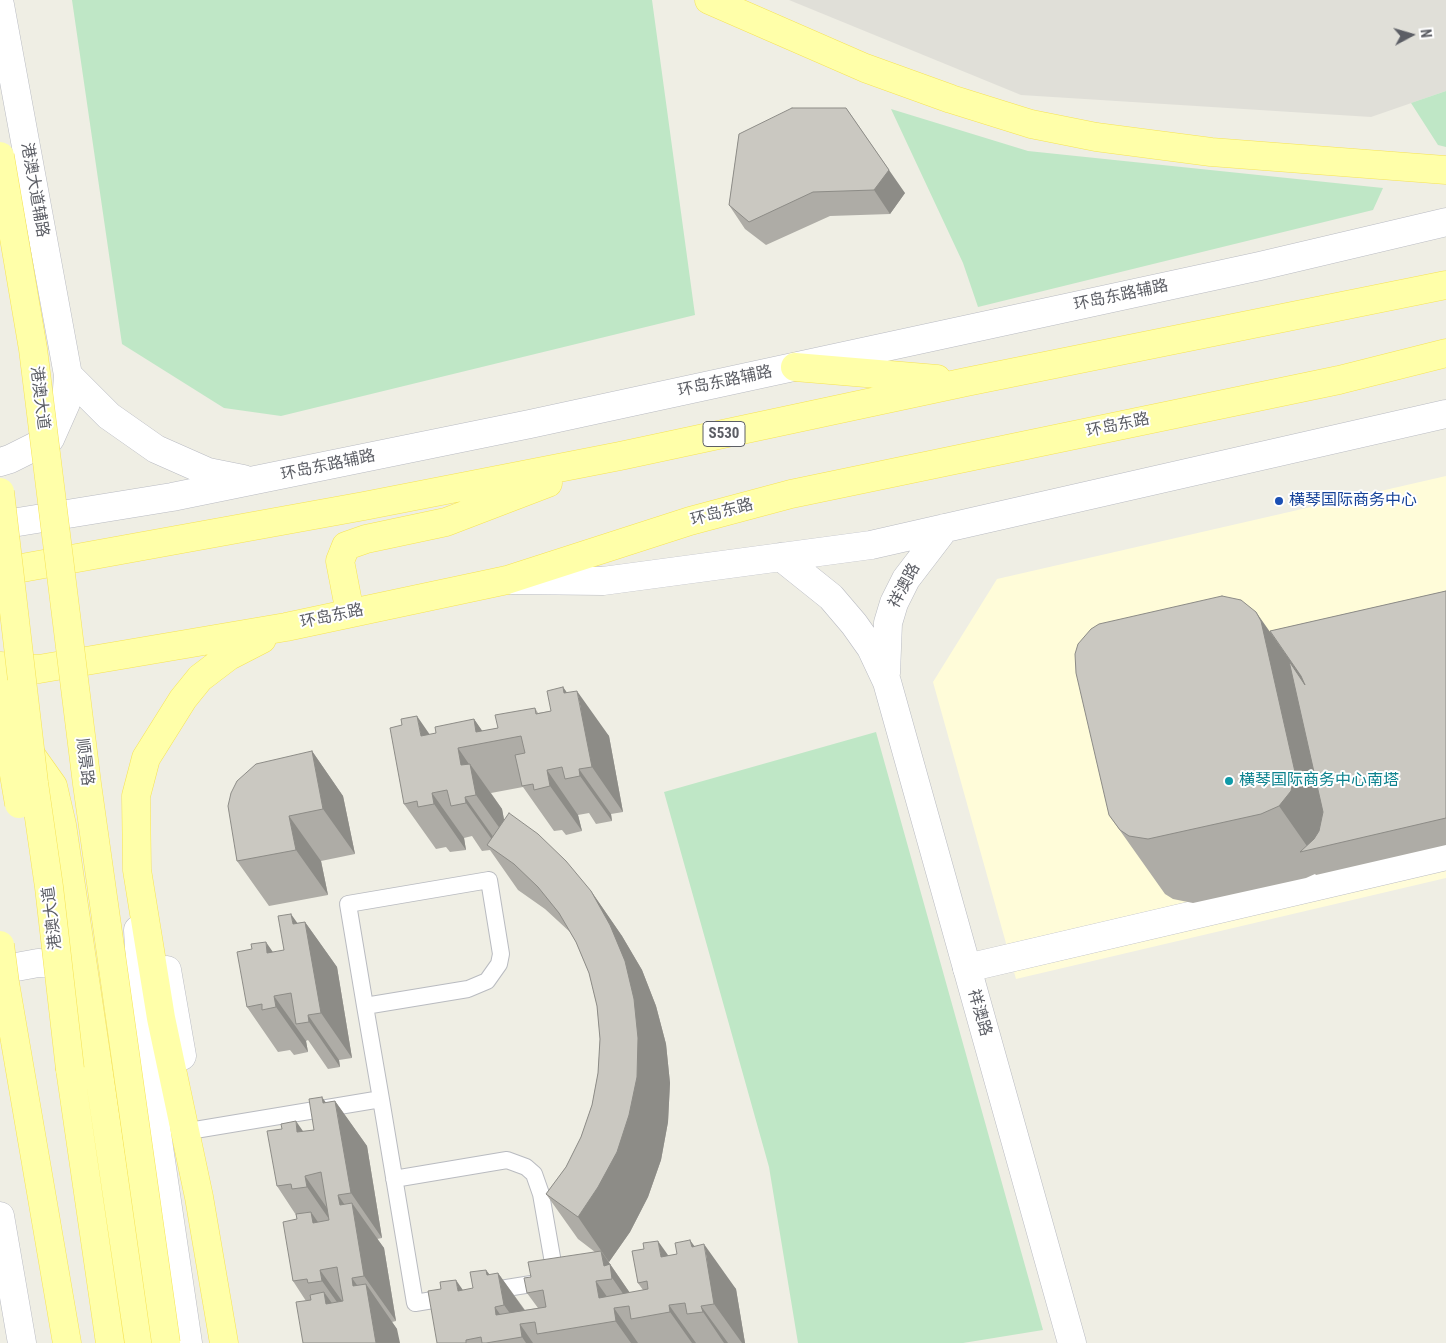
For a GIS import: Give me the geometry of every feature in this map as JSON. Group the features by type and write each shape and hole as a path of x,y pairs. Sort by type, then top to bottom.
{"main road":[{"path":"709,0 865,68 951,99 1031,124 1096,137 1212,152 1446,170"},
{"name":"港澳大道辅路","path":"0,5 68,375 66,404 50,439 10,460 0,462"},
{"name":"港澳大道","path":"0,156 33,349 68,641"},
{"name":"环岛东路辅路","path":"0,525 252,482 1260,266 1446,222"},
{"name":"S530","path":"0,572 364,506 620,456 966,382 1446,285"},
{"name":"环岛东路","path":"0,666 39,669 286,627 507,580 690,521 791,494 1338,380 1446,353"},
{"path":"795,367 966,382"},
{"path":"68,375 108,416 156,449 208,472 252,482"},
{"path":"507,580 603,581 871,545 1446,414"},
{"path":"350,613 340,561 346,546 366,539 446,522 620,456"},
{"name":"港澳大道","path":"0,492 32,773 50,887 70,1069 110,1343"},
{"name":"祥澳路","path":"887,682 887,631 894,603 906,580 945,528"},
{"name":"祥澳路","path":"781,557 831,597 854,624 871,648 887,682 1072,1343"},
{"path":"188,1343 167,1214 141,999 135,826 136,796 146,758 165,725 200,678 229,656 286,627"},
{"name":"顺景路","path":"68,641 100,883 166,1343"},
{"path":"0,682 39,669"},
{"path":"0,692 16,791 70,1069"},
{"path":"0,726 24,743 53,786 62,824 139,1343"},
{"path":"136,796 233,1343"},
{"path":"135,826 137,870 161,1018 199,1197 224,1343"},
{"path":"967,968 1446,856"},
{"path":"0,945 67,1343"},
{"path":"0,970 38,963 67,965"},
{"path":"98,968 141,999"},
{"path":"0,1216 22,1343"}],"lane":[{"path":"365,1006 468,989 487,981 499,964 501,954 489,880 348,904 365,1006 381,1099 394,1179 415,1303 556,1280 539,1184 526,1167 507,1160 394,1179"},
{"path":"195,1130 381,1099"}],"shaded area":[{"path":"789,0 1446,0 1446,91 1371,117 1021,95"},
{"name":"横琴国际商务中心","path":"1446,476 1446,878 1016,979 933,682 997,579"}],"green space":[{"path":"72,0 652,0 695,315 281,416 224,408 122,344"},
{"path":"1446,91 1446,147 1438,145 1411,103"},
{"path":"891,109 1028,151 1383,188 1373,210 978,307 963,263"},
{"path":"876,732 1043,1330 963,1343 798,1343 769,1167 664,792"}],"building":[{"path":"792,108 846,108 889,170 874,190 813,192 749,222 729,205 739,134"},
{"path":"1446,591 1446,818 1300,852 1314,839 1319,831 1323,812 1289,661 1305,685 1301,676 1270,631"},
{"path":"1222,596 1241,600 1256,612 1261,621 1295,772 1291,791 1279,806 1261,814 1148,839 1129,836 1120,830 1109,815 1076,673 1075,654 1078,644 1091,629 1099,624"},
{"path":"563,687 564,693 577,691 592,767 579,769 580,776 565,779 562,767 547,770 550,786 534,790 533,784 522,786 515,755 525,753 521,736 458,748 461,765 470,764 476,795 465,797 466,803 451,806 447,790 432,793 434,804 418,807 417,801 404,804 390,728 402,725 401,719 417,716 421,736 436,733 435,727 474,719 476,732 498,728 495,715 535,708 536,714 551,711 547,691"},
{"path":"312,751 323,809 289,816 296,850 237,861 228,806 231,793 237,781 256,764"},
{"path":"509,813 538,834 566,861 591,891 610,925 625,961 634,999 638,1038 637,1077 629,1115 617,1152 598,1187 578,1217 546,1194 566,1167 581,1137 592,1105 598,1073 600,1039 597,1006 589,973 576,942 559,913 538,887 514,864 487,845"},
{"path":"291,914 293,924 305,922 321,1013 308,1015 309,1022 296,1024 291,993 274,996 276,1007 262,1010 262,1004 247,1007 237,952 252,949 251,944 266,942 267,953 284,950 278,916"},
{"path":"322,1097 323,1103 335,1101 351,1193 338,1195 340,1205 352,1203 364,1276 352,1278 353,1286 366,1284 376,1343 303,1343 296,1302 311,1300 310,1295 324,1292 326,1304 343,1301 337,1267 320,1270 322,1281 308,1283 307,1279 293,1281 283,1222 297,1219 296,1214 311,1212 313,1223 329,1220 321,1172 305,1176 307,1187 292,1189 291,1184 277,1186 267,1131 282,1129 281,1124 296,1121 297,1132 314,1130 309,1099"},
{"path":"690,1240 692,1247 704,1244 714,1304 701,1306 703,1312 687,1314 685,1303 669,1305 670,1312 631,1319 629,1306 614,1308 616,1321 537,1334 535,1322 520,1324 522,1337 486,1343 482,1343 481,1337 466,1340 466,1343 437,1343 428,1291 441,1289 440,1282 456,1280 458,1291 473,1288 470,1272 486,1270 487,1275 498,1273 504,1305 495,1307 496,1315 546,1307 543,1290 527,1293 524,1278 531,1277 528,1262 601,1251 604,1266 610,1264 612,1279 596,1281 599,1298 648,1289 647,1281 638,1283 632,1251 644,1249 643,1243 658,1241 661,1257 677,1254 675,1243"}],"place":[{"name":"横琴国际商务中心","path":"1279,501"},
{"name":"横琴国际商务中心南塔","path":"1229,781"}]}
